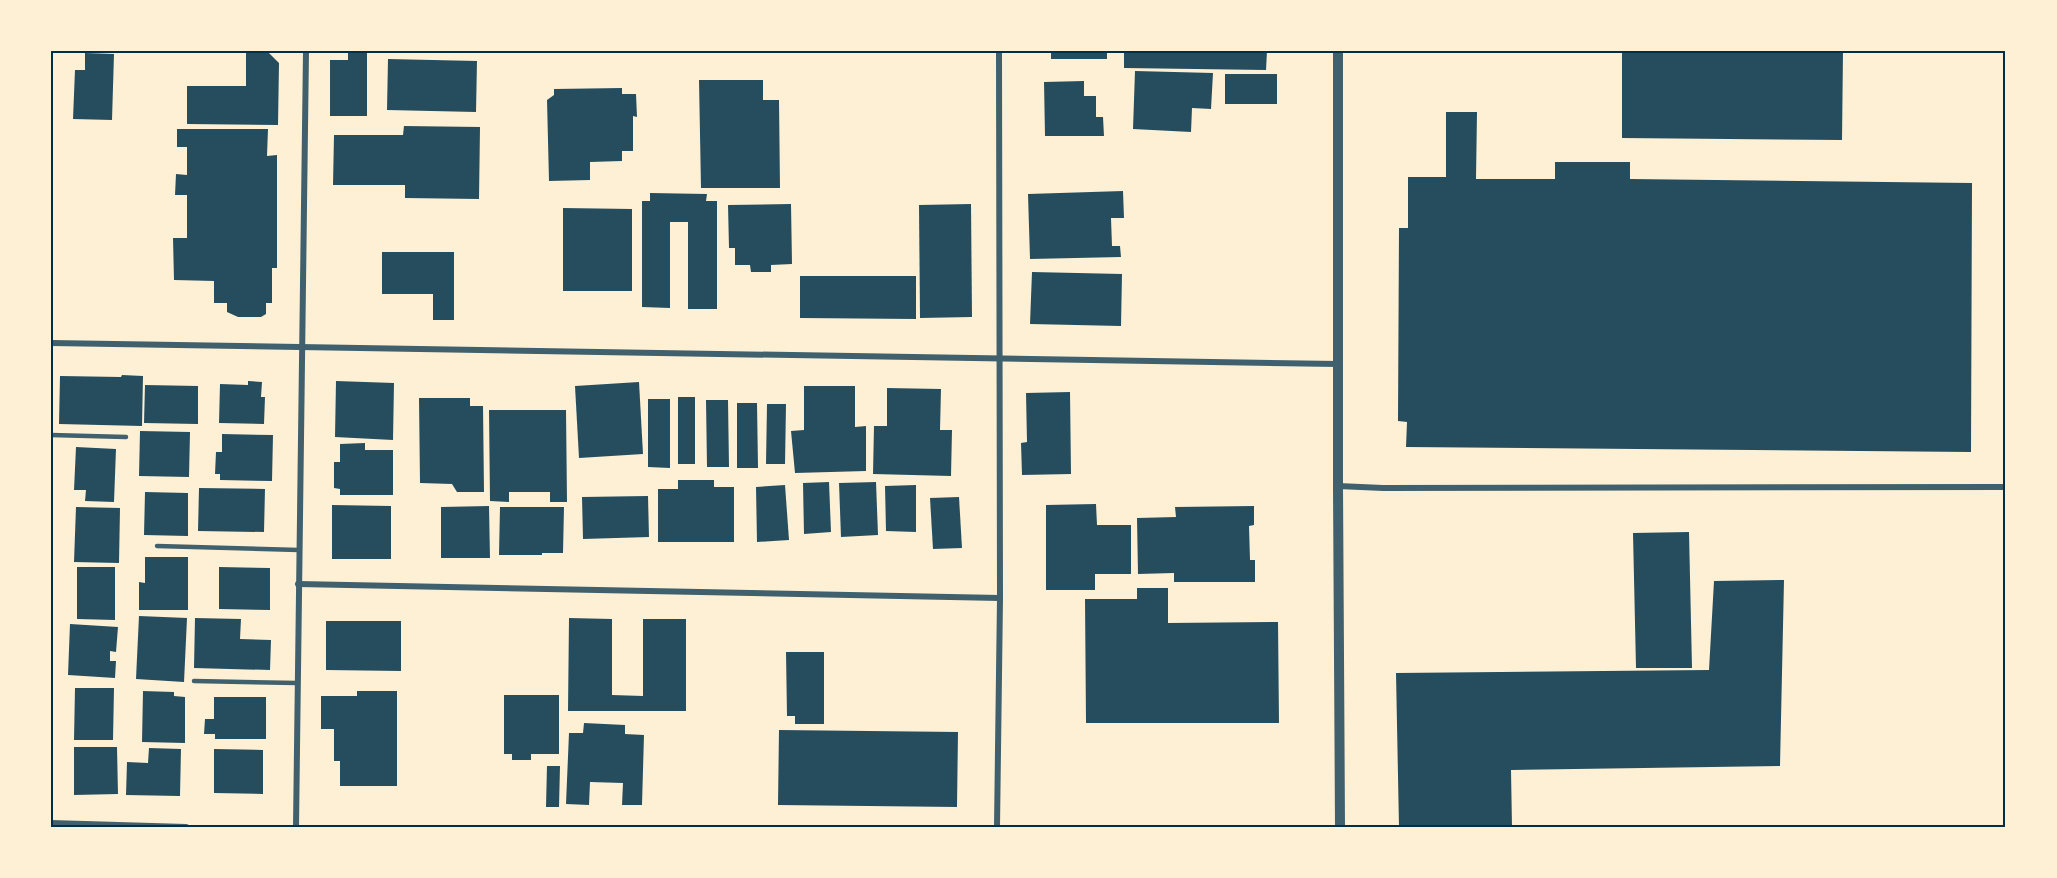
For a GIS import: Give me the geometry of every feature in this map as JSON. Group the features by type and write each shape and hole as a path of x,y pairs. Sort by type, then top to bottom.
{"street":[{"path":"296,827 306,51"},
{"path":"998,827 999,51"},
{"path":"1338,51 1340,827"},
{"path":"51,343 1338,364"},
{"path":"1338,486 1383,488 2006,487"},
{"path":"298,584 1000,598"},
{"path":"51,823 186,827"}],"lane":[{"path":"51,435 126,437"},
{"path":"157,546 299,550"},
{"path":"194,681 297,683"}],"building":[{"path":"246,51 267,51 279,63 278,125 187,124 187,86 246,86"},
{"path":"1051,51 1107,51 1107,59 1051,59"},
{"path":"1124,51 1267,51 1266,70 1124,68"},
{"path":"1622,51 1843,51 1842,140 1622,138"},
{"path":"85,53 114,54 112,120 73,119 75,70 85,70"},
{"path":"348,53 367,53 367,116 330,116 330,60 348,60"},
{"path":"388,59 477,61 476,112 387,110"},
{"path":"1135,71 1213,73 1211,109 1192,108 1191,132 1133,129"},
{"path":"1225,74 1277,74 1277,104 1225,104"},
{"path":"699,80 763,80 763,100 779,100 780,188 701,188"},
{"path":"1084,81 1084,96 1096,96 1096,117 1103,117 1104,136 1045,136 1044,82"},
{"path":"622,88 622,94 636,94 637,117 633,116 633,151 622,151 622,161 590,162 590,180 549,181 547,100 554,95 554,89"},
{"path":"1446,112 1477,112 1476,179 1555,179 1555,162 1630,162 1630,179 1972,183 1971,452 1406,447 1407,422 1398,421 1399,228 1408,228 1408,177 1446,177"},
{"path":"404,126 480,127 479,199 405,198 405,185 333,185 334,135 403,135"},
{"path":"177,129 268,129 267,156 277,155 277,268 272,268 272,303 266,303 266,314 261,317 238,317 227,312 227,303 214,303 214,281 174,280 173,238 187,238 187,195 175,195 176,174 187,175 187,147 177,147"},
{"path":"1123,191 1124,218 1111,218 1112,246 1120,246 1121,257 1030,259 1028,194"},
{"path":"650,193 707,194 706,201 717,201 717,309 688,309 688,222 670,222 670,308 642,307 642,201 650,201"},
{"path":"791,204 792,264 771,265 771,272 751,272 750,265 735,265 735,248 729,248 728,205"},
{"path":"971,204 972,317 920,318 919,205"},
{"path":"563,208 632,209 632,291 563,291"},
{"path":"382,252 454,252 454,320 433,320 433,294 382,294"},
{"path":"1032,272 1122,274 1121,326 1030,324"},
{"path":"800,276 916,276 916,319 800,318"},
{"path":"122,375 143,376 142,426 59,424 60,376 121,377"},
{"path":"248,381 262,382 261,397 265,397 264,424 219,423 220,384 248,385"},
{"path":"336,381 394,383 393,440 335,437"},
{"path":"639,382 643,454 579,458 575,386"},
{"path":"145,385 198,386 198,424 144,423"},
{"path":"804,386 855,386 855,427 866,426 866,471 795,473 791,431 804,430"},
{"path":"887,388 941,389 940,430 952,430 951,476 873,474 874,426 887,426"},
{"path":"1070,392 1071,474 1022,475 1021,443 1027,442 1026,393"},
{"path":"678,397 695,397 695,464 678,464"},
{"path":"419,398 470,398 470,406 483,406 484,492 457,492 452,484 420,483"},
{"path":"648,399 670,399 670,468 648,467"},
{"path":"706,400 728,400 729,467 707,467"},
{"path":"737,403 757,403 758,468 737,468"},
{"path":"767,404 786,404 785,464 766,464"},
{"path":"489,410 566,410 567,502 550,502 550,492 509,492 509,502 490,501"},
{"path":"140,431 190,432 189,477 139,476"},
{"path":"222,434 273,435 272,481 220,480 220,474 215,474 216,452 222,452"},
{"path":"365,443 365,450 393,450 393,495 340,495 340,489 334,488 334,462 340,462 340,444"},
{"path":"76,447 116,449 114,502 85,501 86,490 74,490"},
{"path":"678,480 714,480 714,487 734,487 734,542 658,542 658,489 678,489"},
{"path":"829,482 831,532 804,534 803,483"},
{"path":"876,482 878,535 841,537 839,483"},
{"path":"785,485 789,540 757,542 756,487"},
{"path":"916,485 916,532 886,531 885,486"},
{"path":"199,488 265,489 264,532 198,531"},
{"path":"145,492 188,493 188,536 144,535"},
{"path":"648,496 649,537 583,539 582,497"},
{"path":"959,497 962,548 933,549 930,498"},
{"path":"1096,504 1097,525 1131,525 1131,574 1095,574 1095,590 1046,590 1046,505"},
{"path":"332,505 391,506 391,559 332,559"},
{"path":"489,506 490,558 441,558 441,507"},
{"path":"1254,506 1254,525 1249,526 1250,560 1255,560 1255,582 1174,582 1174,573 1138,574 1137,518 1176,517 1175,507"},
{"path":"76,507 120,508 119,563 74,562"},
{"path":"500,507 564,507 563,553 499,555"},
{"path":"1689,532 1692,668 1636,668 1633,533"},
{"path":"145,557 188,557 188,610 139,610 139,582 145,583"},
{"path":"77,567 115,567 115,620 77,619"},
{"path":"219,567 270,568 270,610 219,609"},
{"path":"1784,580 1780,766 1511,770 1512,827 1399,827 1396,673 1709,670 1714,581"},
{"path":"1137,588 1168,588 1168,623 1278,622 1279,723 1086,723 1085,599 1137,599"},
{"path":"139,616 187,618 184,682 136,679"},
{"path":"195,618 241,619 240,639 271,640 270,670 194,668"},
{"path":"569,618 612,619 612,695 643,696 643,619 686,619 686,711 568,711"},
{"path":"326,621 401,621 401,671 326,670"},
{"path":"70,624 118,627 116,652 110,651 110,661 116,661 115,678 68,675"},
{"path":"786,652 824,652 824,724 795,724 795,716 787,716"},
{"path":"75,688 114,688 113,740 74,740"},
{"path":"143,691 174,692 174,696 185,697 185,743 142,742"},
{"path":"357,691 397,691 397,786 340,786 340,761 334,761 334,729 321,729 321,696 357,696"},
{"path":"504,695 559,695 559,754 531,754 531,760 512,760 512,754 504,754"},
{"path":"214,697 266,697 266,739 215,739 215,734 204,734 205,719 214,719"},
{"path":"584,723 625,725 625,734 644,735 642,805 622,805 623,783 590,782 589,805 566,804 569,733 583,733"},
{"path":"779,730 958,732 957,807 778,805"},
{"path":"74,747 117,747 118,794 74,795"},
{"path":"149,748 181,749 180,796 126,795 127,762 148,763"},
{"path":"214,749 263,750 263,794 214,793"},
{"path":"547,766 560,766 559,807 546,807"}]}
